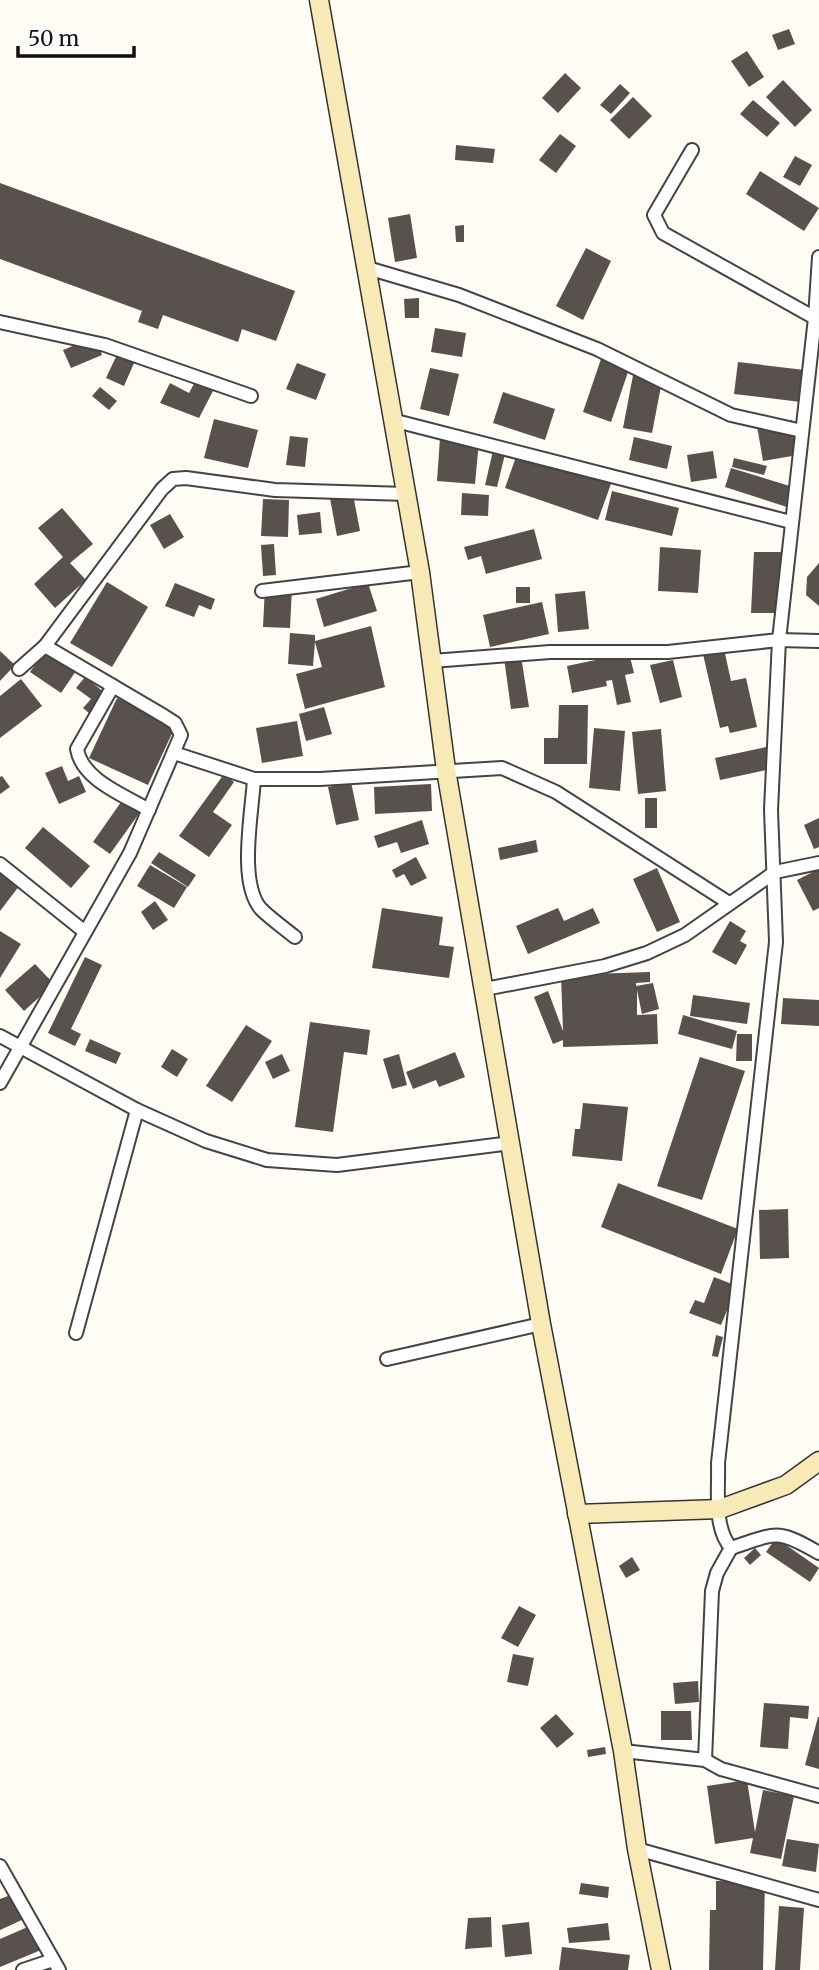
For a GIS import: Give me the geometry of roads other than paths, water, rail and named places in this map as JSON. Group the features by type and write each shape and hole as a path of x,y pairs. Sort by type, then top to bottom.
{"main road":[{"path":"319,0 364,267 420,572 446,770 541,1324 623,1751 637,1849 661,1970"},
{"path":"578,1514 720,1509 786,1485 819,1461"}],"street":[{"path":"692,150 654,215 657,225 663,233 815,318"},
{"path":"731,1548 723,1539 718,1463 774,968 775,872 771,810 779,640 815,318 819,257"},
{"path":"364,267 459,295 597,349 731,415 802,431"},
{"path":"0,322 105,345 251,396"},
{"path":"393,420 791,522"},
{"path":"19,668 45,646 162,489 173,480 186,478 275,490 406,494"},
{"path":"262,591 420,572"},
{"path":"432,661 550,652 668,652 779,640 819,641"},
{"path":"0,1083 130,853 181,735 175,723 45,646"},
{"path":"113,685 77,749 79,761 86,772 149,810"},
{"path":"174,753 254,779 320,779 502,768 525,775 556,792 729,903"},
{"path":"254,779 248,875 251,892 261,908 295,937"},
{"path":"485,989 604,967 647,953 685,935 775,872 819,863"},
{"path":"0,864 85,932"},
{"path":"0,1036 137,1110 206,1141 267,1160 337,1165 511,1143"},
{"path":"76,1333 137,1110"},
{"path":"387,1359 541,1324"},
{"path":"705,1760 712,1591 717,1573 731,1548 770,1534 789,1535 819,1553"},
{"path":"623,1751 705,1760 721,1769 819,1796"},
{"path":"637,1849 819,1900"},
{"path":"0,1866 6,1889 56,1965 23,1970"}]}
